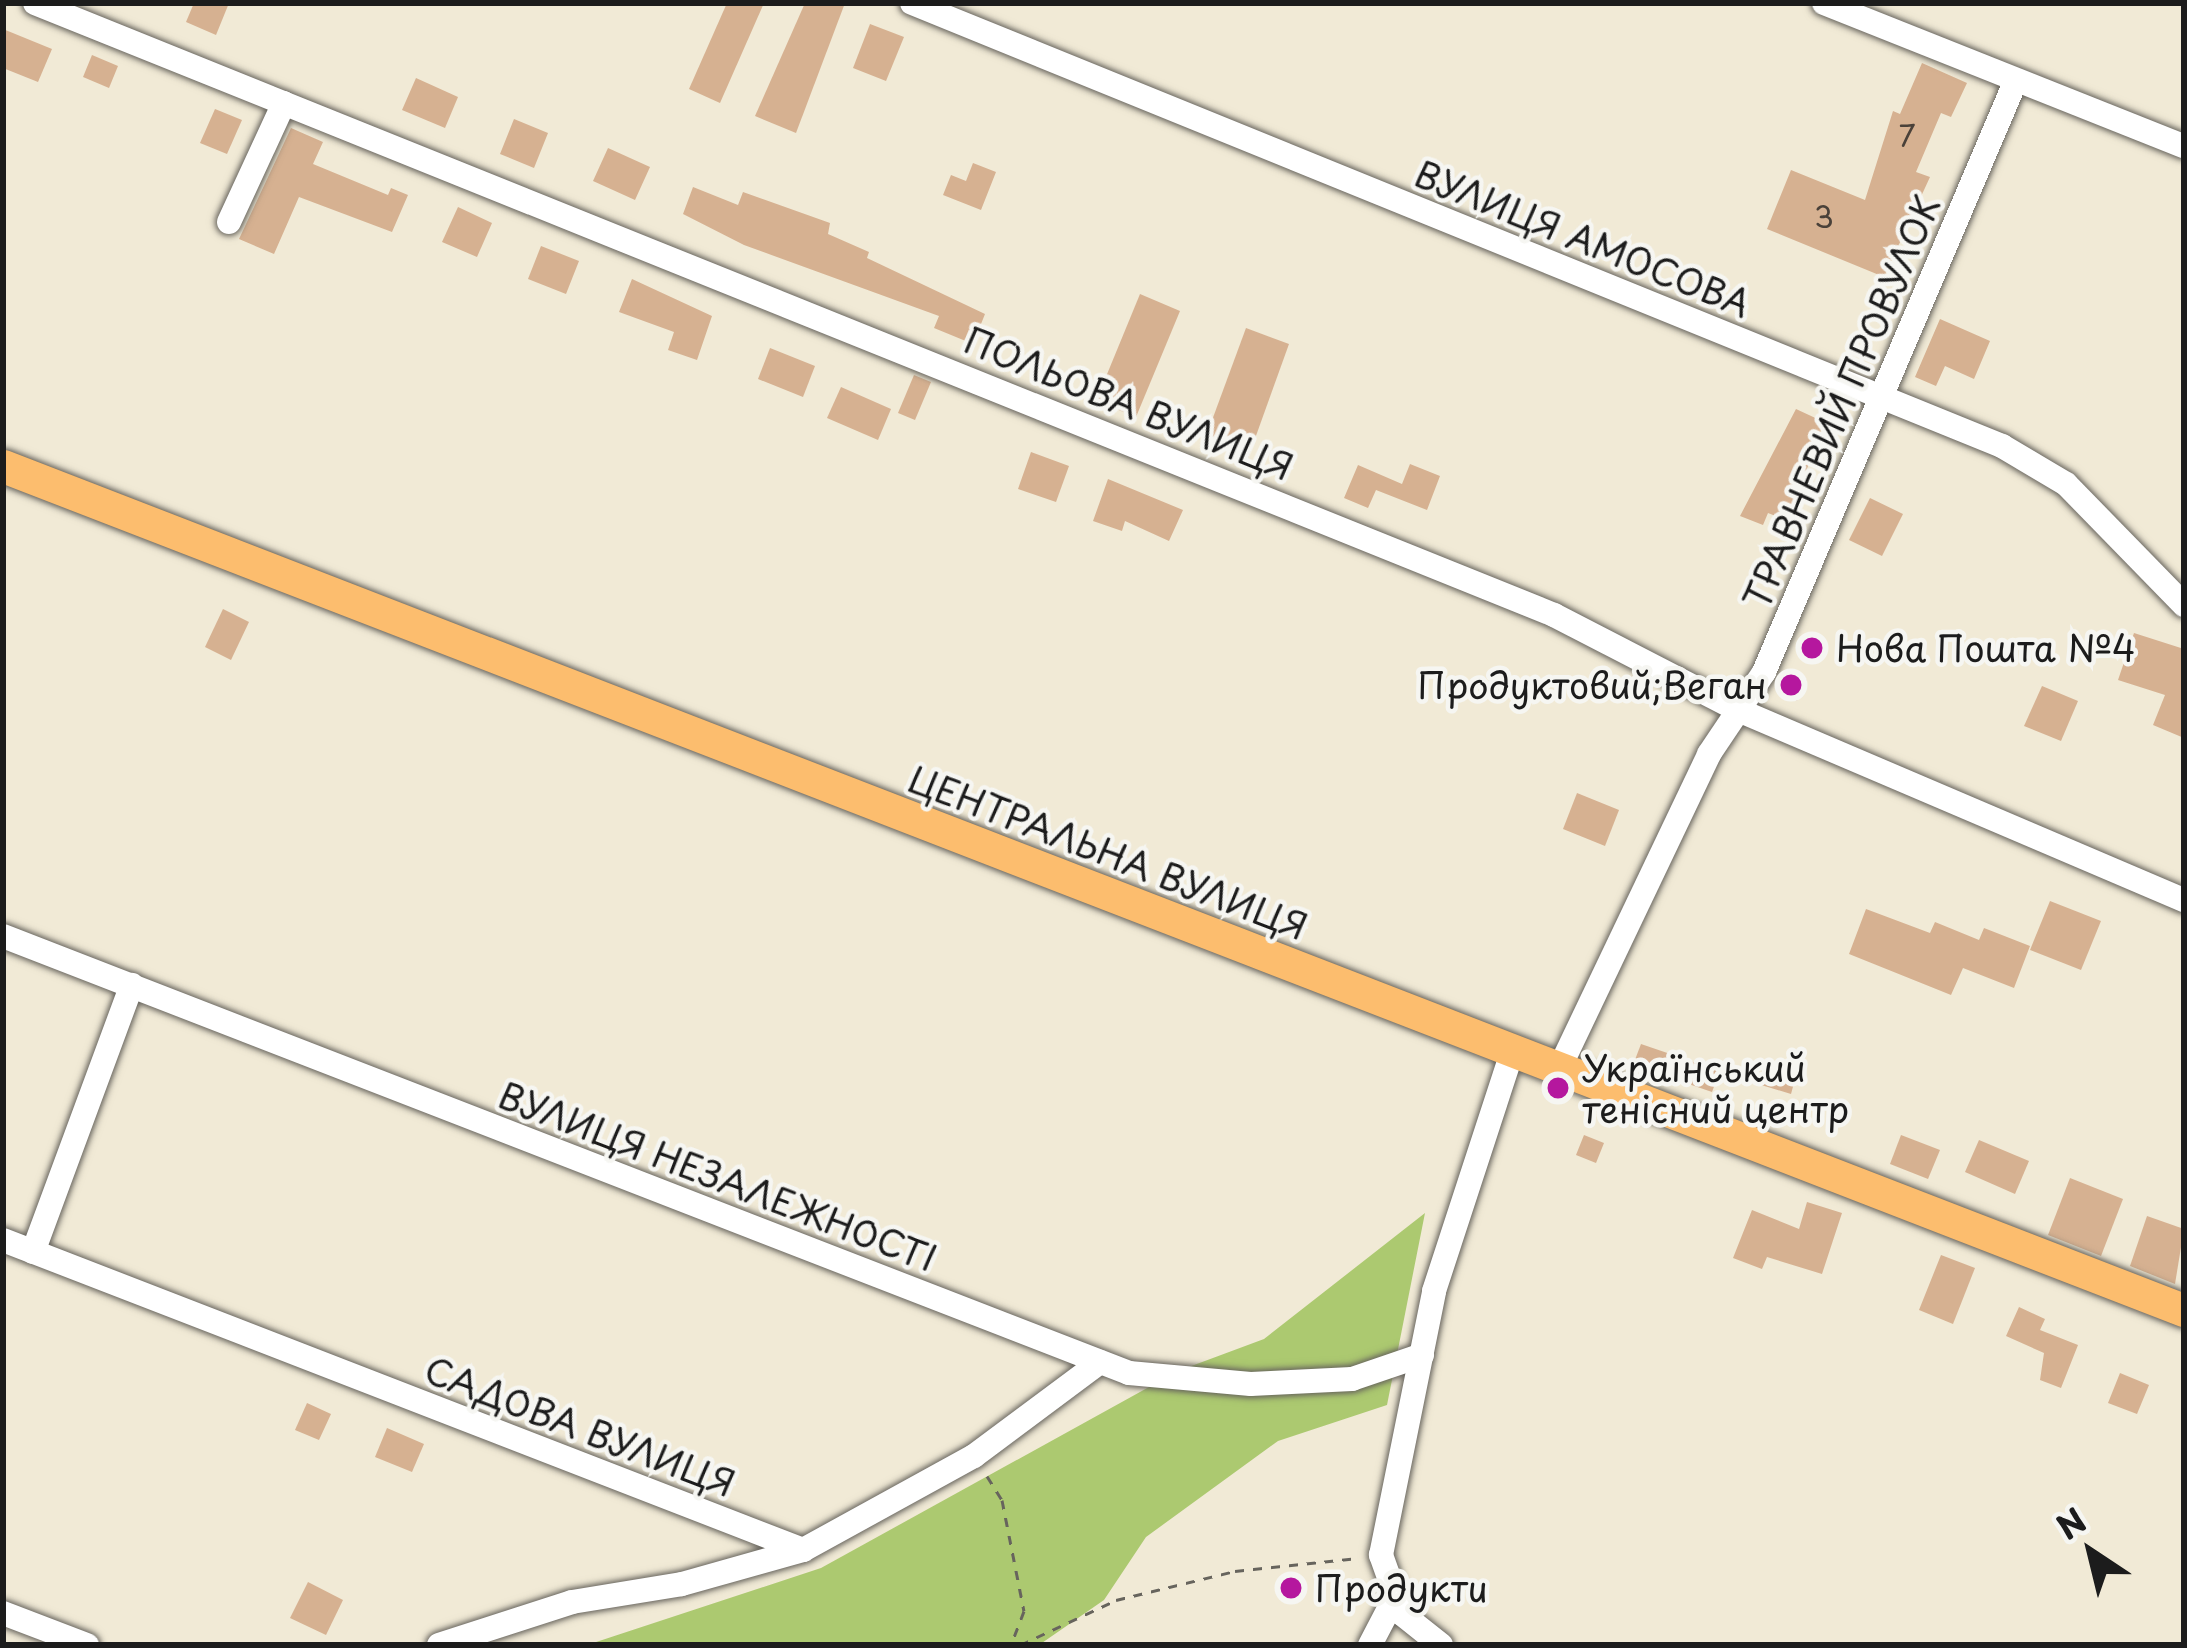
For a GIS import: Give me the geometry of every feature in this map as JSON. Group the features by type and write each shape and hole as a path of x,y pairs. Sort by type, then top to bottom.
{"main road":[{"name":"ЦЕНТРАЛЬНА ВУЛИЦЯ","path":"3,466 2184,1310"}],"street":[{"name":"ПОЛЬОВА ВУЛИЦЯ","path":"34,3 1554,615 1738,710 2184,900"},
{"name":"ВУЛИЦЯ АМОСОВА","path":"913,3 961,12 2040,465 2184,605"},
{"path":"1824,3 2184,146"},
{"name":"ТРАВНЕВИЙ ПРОВУЛОК","path":"1559,1069 1709,754 1764,672 1885,400 2016,80"},
{"path":"230,222 284,104"},
{"name":"ВУЛИЦЯ НЕЗАЛЕЖНОСТІ","path":"3,936 1129,1373 1251,1384 1352,1379 1422,1355"},
{"path":"33,1252 132,985"},
{"path":"1441,1645 1394,1599 1381,1555 1458,1206 1513,1049"},
{"name":"САДОВА ВУЛИЦЯ","path":"3,1240 803,1550"},
{"path":"439,1645 572,1602 682,1584 803,1550 974,1456 1100,1362"},
{"path":"1370,1645 1394,1599"},
{"path":"3,1613 87,1645"}],"path":[{"path":"974,1456 1002,1499 1024,1611 1011,1645"},
{"path":"1020,1645 1115,1600 1235,1571 1381,1555"}],"green space":[{"path":"1425,1213 1387,1405 1278,1441 1146,1537 1104,1600 1039,1645 587,1645 821,1568 1178,1371 1264,1339"}],"building":[{"path":"194,3 229,3 216,35 186,22"},
{"path":"727,3 764,3 720,103 689,89"},
{"path":"805,3 845,3 796,133 755,116"},
{"path":"870,24 904,37 886,81 853,68"},
{"path":"3,29 52,49 38,82 3,68"},
{"path":"92,55 118,66 109,88 83,77"},
{"path":"1922,63 1967,83 1951,117 1941,113 1916,172 1930,177 1884,277 1767,229 1791,170 1865,200 1893,111 1900,114"},
{"path":"416,78 458,97 445,128 402,110"},
{"path":"215,109 242,120 227,154 200,143"},
{"path":"514,119 548,133 534,168 500,154"},
{"path":"291,128 323,142 313,164 388,195 391,188 408,195 392,232 299,197 274,254 239,239"},
{"path":"608,148 650,167 635,200 593,181"},
{"path":"973,163 996,172 981,210 943,195 951,175 966,181"},
{"path":"693,187 738,205 743,192 830,223 828,234 869,252 867,258 985,314 973,344 934,328 939,316 744,245 683,214"},
{"path":"458,207 492,223 477,257 442,242"},
{"path":"541,246 579,261 566,294 528,279"},
{"path":"632,279 712,316 697,360 668,350 674,332 619,312"},
{"path":"1140,294 1180,311 1136,417 1096,401"},
{"path":"1940,319 1990,341 1974,379 1945,366 1936,386 1915,377"},
{"path":"1246,328 1289,344 1248,458 1204,442"},
{"path":"770,348 815,366 803,397 758,379"},
{"path":"914,375 931,382 915,420 898,413"},
{"path":"841,387 891,409 878,440 827,418"},
{"path":"1796,409 1824,422 1788,521 1768,513 1763,525 1740,516"},
{"path":"1031,452 1069,466 1056,502 1018,489"},
{"path":"1410,464 1440,476 1427,510 1376,490 1368,508 1344,498 1358,465 1402,484"},
{"path":"1108,479 1183,510 1169,541 1125,521 1122,531 1093,521"},
{"path":"1870,498 1903,514 1882,556 1849,540"},
{"path":"223,609 249,622 231,660 205,647"},
{"path":"2134,633 2184,649 2184,738 2153,725 2165,695 2118,680"},
{"name":"Продуктовий;Веган","path":"1785,670 1807,680 1797,701 1776,690"},
{"path":"2042,686 2078,701 2061,741 2024,726"},
{"path":"1577,793 1619,810 1605,846 1563,829"},
{"path":"2050,901 2101,921 2081,970 2030,950"},
{"path":"1866,909 1930,933 1935,922 1979,940 1984,928 2030,946 2014,988 1963,968 1951,995 1849,954"},
{"path":"1641,1044 1720,1071 1712,1092 1633,1065"},
{"path":"1764,1063 1797,1072 1791,1094 1758,1084"},
{"path":"1584,1135 1604,1143 1596,1163 1576,1155"},
{"path":"1901,1135 1940,1150 1928,1179 1890,1164"},
{"path":"1979,1140 2029,1161 2015,1194 1965,1172"},
{"path":"2070,1178 2123,1199 2101,1256 2048,1235"},
{"path":"1807,1202 1842,1213 1822,1274 1767,1257 1762,1269 1733,1258 1752,1210 1799,1229"},
{"path":"2147,1216 2184,1229 2175,1284 2130,1266"},
{"path":"1941,1255 1975,1268 1953,1324 1919,1310"},
{"path":"2019,1307 2045,1319 2040,1330 2078,1345 2061,1388 2040,1380 2044,1353 2006,1336"},
{"path":"2120,1373 2149,1385 2137,1414 2108,1403"},
{"path":"307,1403 331,1414 319,1440 295,1430"},
{"path":"387,1428 424,1444 412,1472 375,1457"},
{"path":"308,1582 343,1600 326,1635 290,1618"}],"place":[{"name":"Нова Пошта №4","path":"1812,648"},
{"name":"Продуктовий;Веган","path":"1791,685"},
{"name":"Український тенісний центр","path":"1558,1088"},
{"name":"Продукти","path":"1291,1588"}]}
